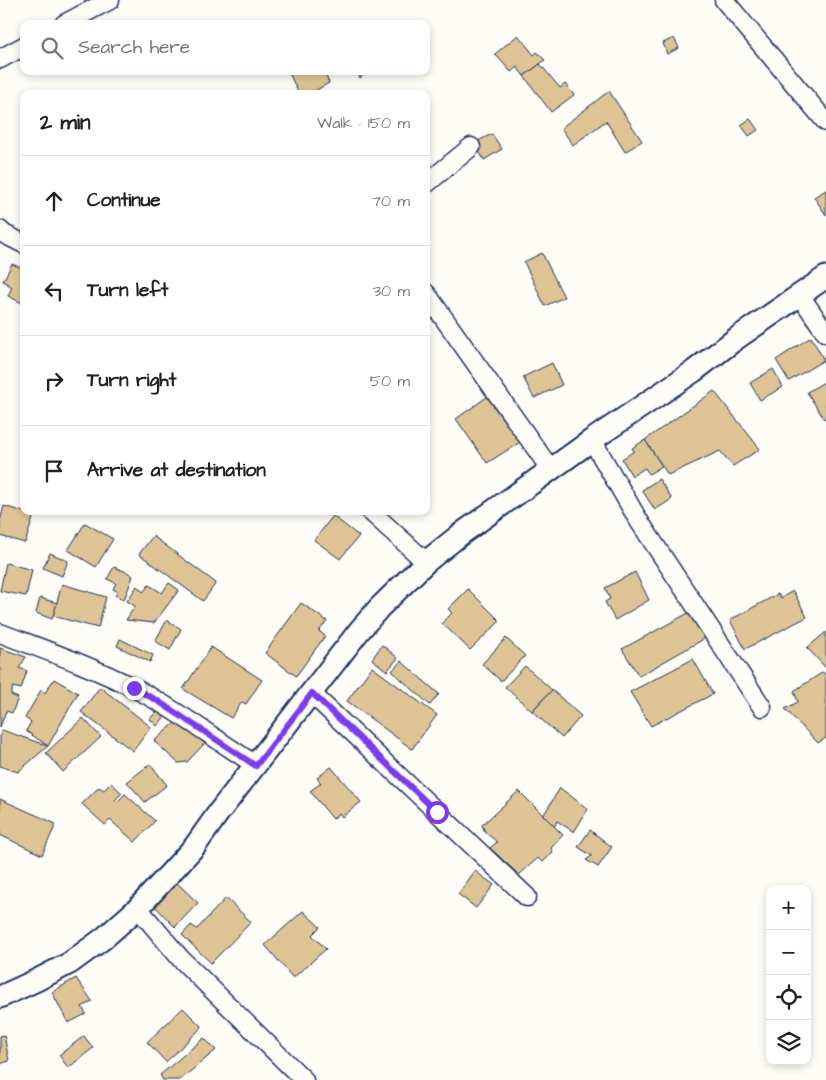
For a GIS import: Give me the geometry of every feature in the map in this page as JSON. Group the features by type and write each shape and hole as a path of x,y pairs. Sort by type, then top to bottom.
{"street":[{"path":"72,20 110,0"},
{"path":"724,0 826,122"},
{"path":"0,59 20,48"},
{"path":"430,181 471,147"},
{"path":"0,230 20,242"},
{"path":"0,996 70,963 104,938 138,908 195,846 359,631 379,608 426,562 505,502 592,440 694,371 736,338 826,277"},
{"path":"800,294 826,333"},
{"path":"430,299 551,470"},
{"path":"592,440 639,521 762,707"},
{"path":"374,515 426,562"},
{"path":"0,633 70,660 134,688 158,701 256,766"},
{"path":"312,693 526,897"},
{"path":"138,908 180,958 304,1080"}],"building":[{"path":"518,35 534,55 537,52 545,60 524,76 517,67 511,72 495,54"},
{"path":"674,38 679,48 667,54 663,43"},
{"path":"540,64 560,88 565,84 574,95 551,112 524,76"},
{"path":"290,75 326,75 329,83 316,90 297,90"},
{"path":"609,91 642,141 625,152 606,121 573,145 561,128"},
{"path":"750,119 758,130 749,136 741,125"},
{"path":"492,134 502,149 484,160 474,143"},
{"path":"826,190 826,215 814,197"},
{"path":"542,253 564,297 545,306 524,262"},
{"path":"12,264 20,267 20,302 8,296 12,287 3,281"},
{"path":"811,337 824,360 789,381 776,360"},
{"path":"552,363 562,385 534,398 523,377"},
{"path":"773,369 783,387 760,400 750,383"},
{"path":"826,381 826,417 824,419 807,392"},
{"path":"714,391 760,449 733,466 720,451 668,475 645,440"},
{"path":"491,394 525,439 487,463 456,419"},
{"path":"645,440 662,466 649,474 645,468 632,476 622,459 634,451 632,448"},
{"path":"659,479 672,499 655,510 642,490"},
{"path":"4,506 20,511 20,515 34,515 25,543 0,536 0,521"},
{"path":"333,516 359,536 340,559 314,540"},
{"path":"85,523 113,539 96,567 68,550"},
{"path":"153,536 216,583 203,601 139,554"},
{"path":"50,553 68,561 62,576 43,568"},
{"path":"6,563 32,570 26,596 0,591"},
{"path":"114,567 133,576 124,600 115,595 118,592 113,589 116,583 107,579"},
{"path":"635,572 649,600 615,620 605,602 610,599 605,588"},
{"path":"169,583 179,590 154,623 126,620 135,606 127,601 137,586 143,592 149,585 162,593"},
{"path":"62,584 106,597 98,628 53,616"},
{"path":"468,589 500,621 470,650 442,623 452,613 448,609"},
{"path":"793,591 807,617 745,649 730,620 778,594 781,598"},
{"path":"40,598 57,603 52,619 36,613"},
{"path":"301,603 327,621 319,631 325,636 296,676 265,653"},
{"path":"694,610 709,636 639,676 622,649"},
{"path":"167,620 181,629 170,650 155,641"},
{"path":"826,632 826,668 807,648"},
{"path":"506,638 525,656 501,681 482,664"},
{"path":"120,639 153,655 150,662 117,646"},
{"path":"382,645 398,658 387,671 372,659"},
{"path":"211,647 262,680 246,704 242,702 231,718 183,689"},
{"path":"0,648 26,657 19,668 27,671 21,689 13,687 11,695 18,698 12,713 6,711 0,727"},
{"path":"693,659 713,694 651,726 630,692"},
{"path":"401,661 439,694 430,705 392,671"},
{"path":"525,666 552,690 532,711 505,687"},
{"path":"372,667 437,715 412,749 347,701"},
{"path":"823,672 826,676 826,738 818,743 785,709 798,702 794,691"},
{"path":"54,679 78,693 48,746 26,731 31,722 25,718 41,690 45,693"},
{"path":"100,687 151,727 133,751 81,712"},
{"path":"552,690 581,716 562,738 532,711"},
{"path":"160,707 167,714 157,726 150,719"},
{"path":"83,718 101,737 63,772 46,753"},
{"path":"176,722 206,742 187,762 178,763 154,741"},
{"path":"2,730 48,746 18,772 0,766 0,737"},
{"path":"150,764 167,785 145,802 127,782"},
{"path":"331,767 361,802 342,817 339,813 333,819 310,791 321,783 317,778"},
{"path":"111,783 122,793 115,800 118,801 125,794 155,821 135,842 110,820 105,825 82,804 99,787 104,790"},
{"path":"560,788 588,809 574,832 557,821 554,827 543,816"},
{"path":"519,791 563,835 551,848 553,852 543,862 538,858 519,875 490,848 497,842 485,832 482,825"},
{"path":"0,799 56,824 42,855 0,835"},
{"path":"590,830 612,847 598,867 586,860 592,856 578,847"},
{"path":"475,871 494,885 476,908 458,894"},
{"path":"174,880 198,903 175,927 151,902"},
{"path":"226,898 251,922 211,963 182,935 191,925 197,929"},
{"path":"303,911 320,927 312,935 326,949 293,978 265,945"},
{"path":"76,978 92,1001 82,1007 86,1014 68,1023 52,992"},
{"path":"183,1008 202,1027 166,1062 147,1042"},
{"path":"4,1035 9,1061 0,1064 0,1036"},
{"path":"84,1036 93,1048 68,1068 59,1055"},
{"path":"204,1038 216,1050 180,1080 163,1080 160,1075"}],"route":[{"path":"134,688 158,701 256,766 312,693 437,812"}]}
